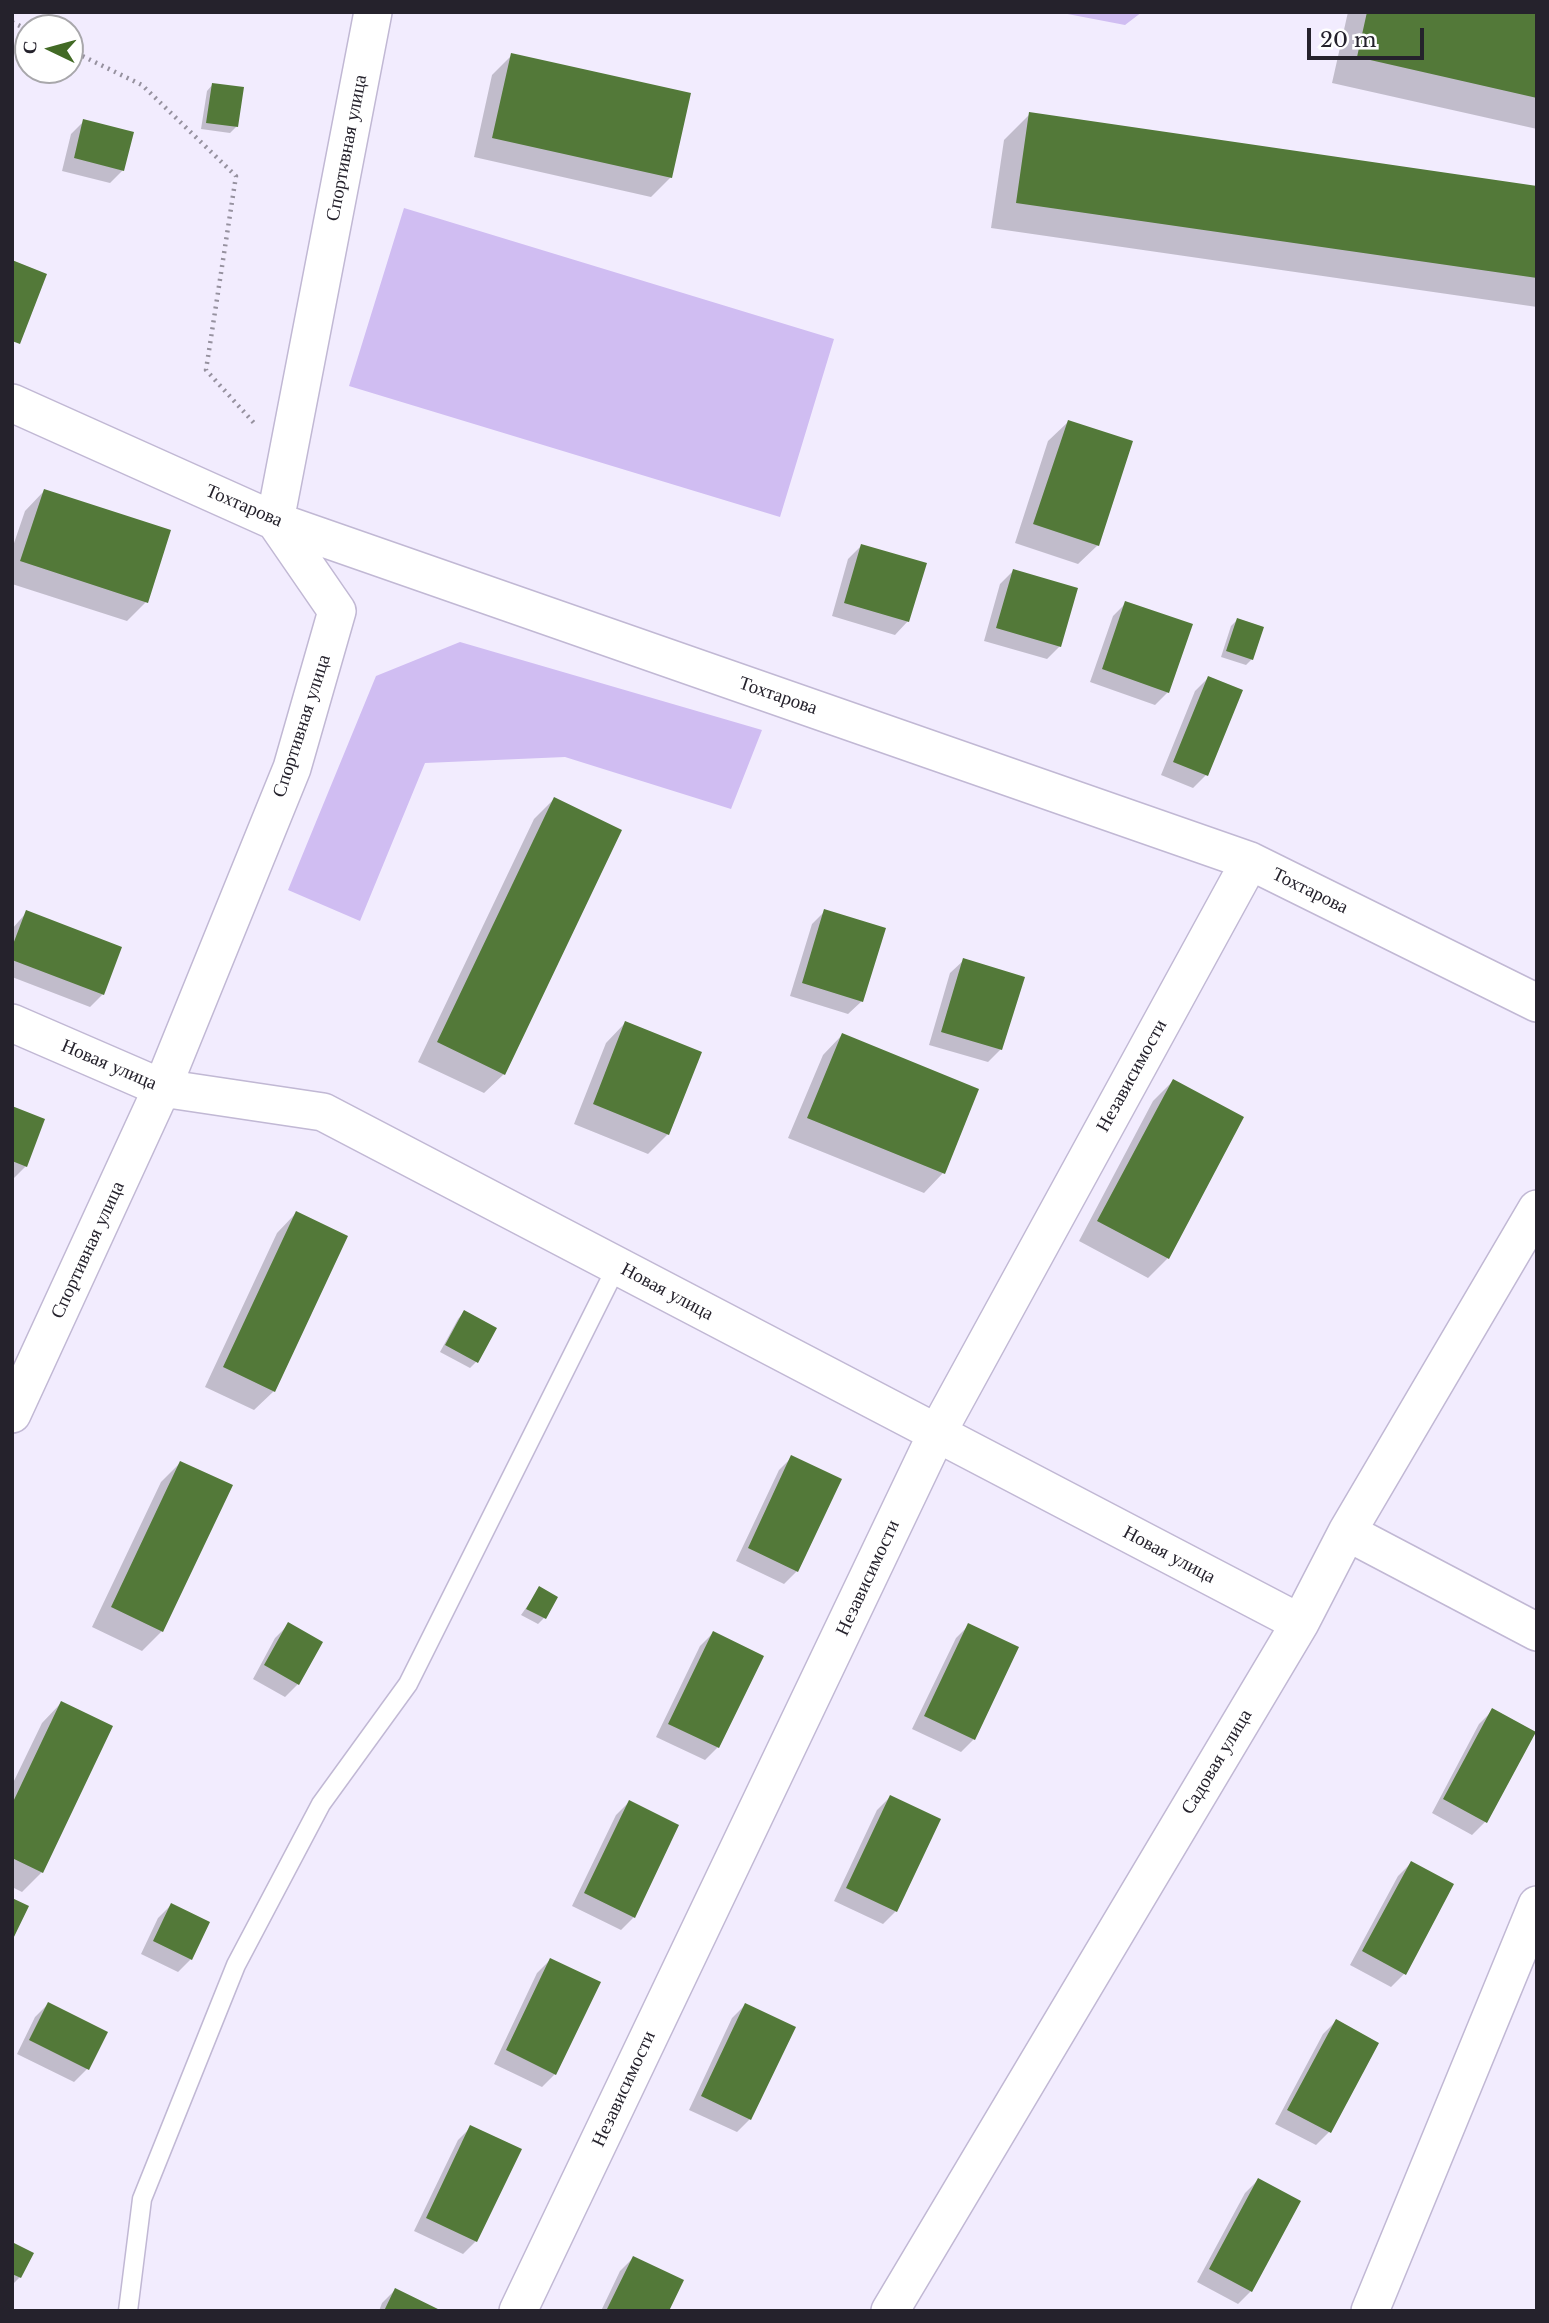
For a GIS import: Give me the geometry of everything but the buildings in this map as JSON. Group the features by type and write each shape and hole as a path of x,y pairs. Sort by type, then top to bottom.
{"street":[{"name":"Спортивная улица","path":"12,1414 162,1088 292,768 337,611 275,521 373,12"},
{"name":"Тохтарова","path":"12,403 275,521 1250,861 1537,1003"},
{"name":"Независимости","path":"518,2311 937,1433 1250,861"},
{"name":"Новая улица","path":"12,1023 162,1088 323,1112 1300,1623"},
{"name":"Садовая улица","path":"890,2311 1300,1623 1347,1532 1537,1209"},
{"path":"1347,1532 1537,1632"},
{"path":"1370,2311 1537,1905"}],"lane":[{"path":"128,2311 142,2199 236,1965 321,1804 408,1684 617,1266"}],"path":[{"path":"84,57 142,85 236,176 206,370 288,460"}],"shaded area":[{"path":"1057,12 1142,12 1125,25"},
{"path":"404,208 834,339 780,517 349,386"},
{"path":"460,642 762,730 731,809 565,757 425,763 360,921 288,890 376,676"}]}
